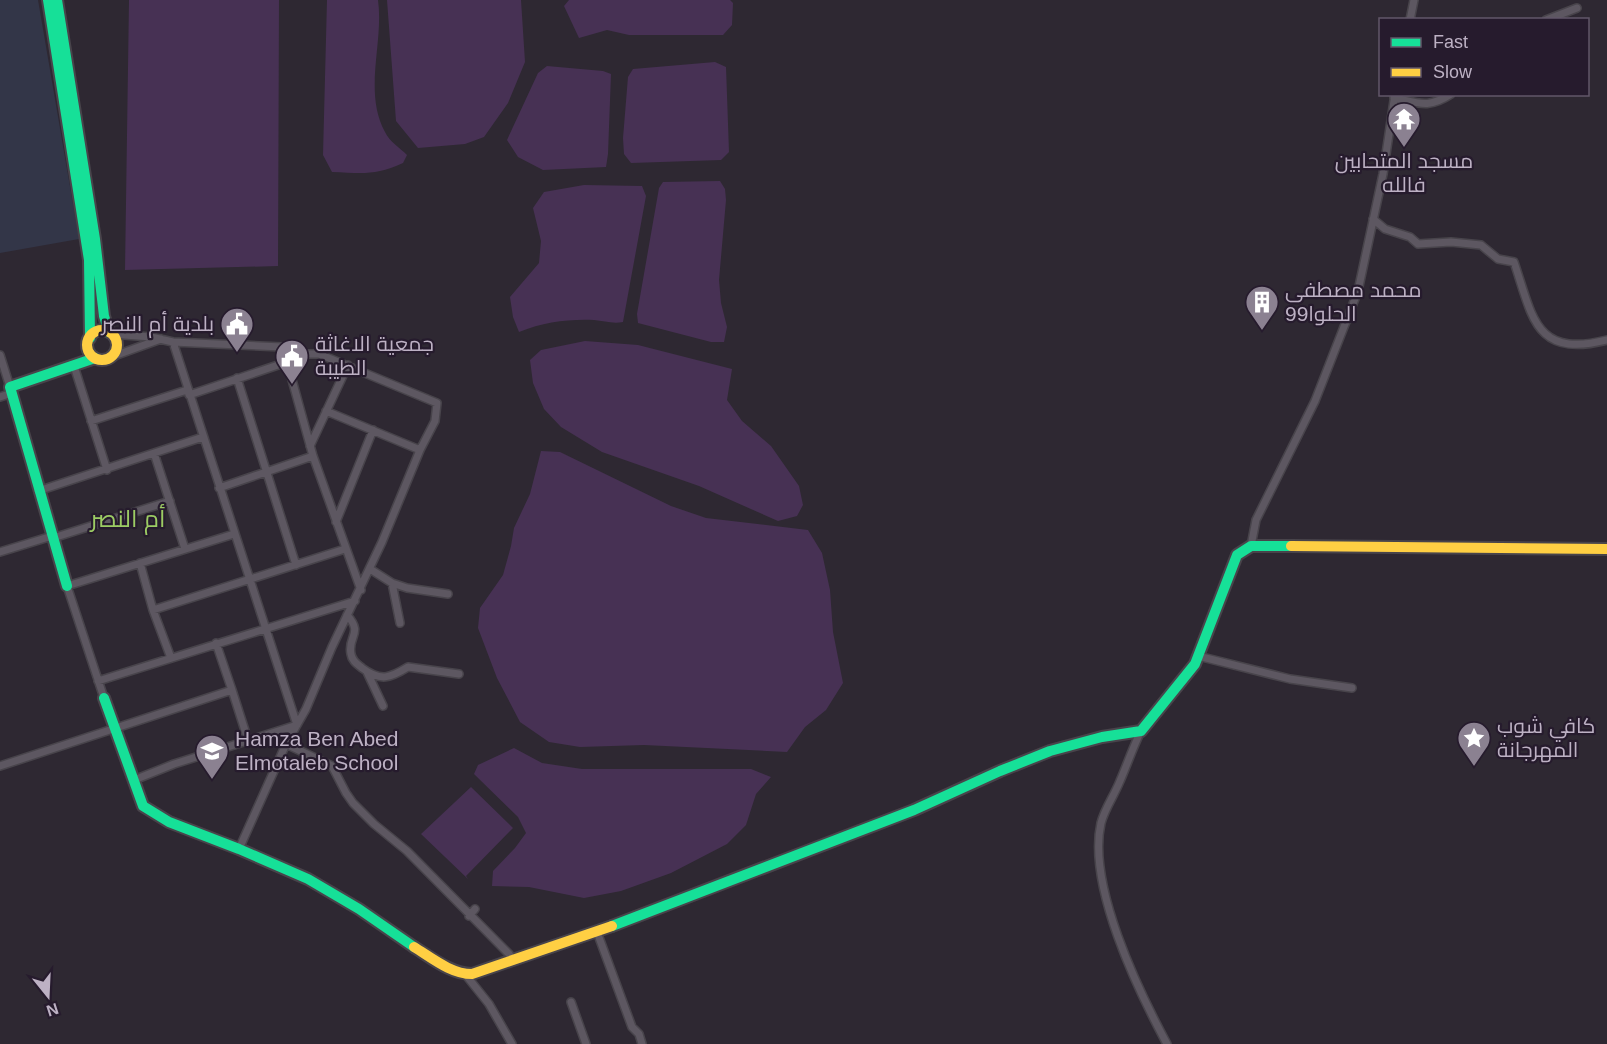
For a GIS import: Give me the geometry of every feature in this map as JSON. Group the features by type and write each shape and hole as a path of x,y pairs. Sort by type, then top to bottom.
{"street":[{"path":"48,0 88,260 90,338 88,347 91,355 103,360 161,339"},
{"path":"57,0 95,239 104,316 117,346 111,357"},
{"path":"1410,18 1414,0"},
{"path":"1551,18 1577,8"},
{"path":"1251,546 1256,520 1316,401 1358,291 1383,174 1394,96 1425,104 1436,104 1448,96"},
{"path":"1373,219 1385,229 1410,237 1418,244 1451,242 1481,245 1498,259 1515,262 1526,302 1546,335 1561,343 1573,345 1607,340"},
{"path":"90,338 97,332 173,342 284,347 302,354 319,354 437,402 435,422 420,450 361,590 347,615 306,709 286,744 239,849"},
{"path":"173,342 297,725"},
{"path":"284,347 313,456 361,590"},
{"path":"0,355 67,586 114,729 143,806 169,822 308,879 336,894 387,930 456,972 465,974 513,961 597,932 915,810 1050,751 1102,737 1141,731"},
{"path":"0,397 11,390 95,358"},
{"path":"91,421 287,362"},
{"path":"310,446 348,365"},
{"path":"75,366 107,470"},
{"path":"237,378 296,565"},
{"path":"326,411 420,450"},
{"path":"336,522 373,430"},
{"path":"38,491 203,437"},
{"path":"154,453 185,549"},
{"path":"219,488 313,456"},
{"path":"0,552 170,501"},
{"path":"67,586 234,534"},
{"path":"1167,1044 1147,1006 1112,919 1103,884 1100,859 1101,826 1106,809 1141,731 1195,664 1237,555 1251,546 1607,549"},
{"path":"153,610 345,549"},
{"path":"140,563 153,610 171,658"},
{"path":"370,569 408,588 448,594"},
{"path":"392,582 400,623"},
{"path":"98,681 355,601"},
{"path":"347,615 356,629 351,645 351,656 367,672 379,678 393,676 408,667 459,674"},
{"path":"216,643 248,740"},
{"path":"1198,656 1290,679 1352,688"},
{"path":"367,672 383,706"},
{"path":"0,766 232,690"},
{"path":"134,780 297,725"},
{"path":"286,744 332,766 353,803 407,851 509,954 513,961"},
{"path":"469,916 475,909"},
{"path":"597,932 632,1027 639,1034 642,1044"},
{"path":"465,974 489,1004 512,1044"},
{"path":"571,1002 586,1044"}],"shaded area":[{"path":"0,0 38,0 79,239 0,253"},
{"path":"129,0 279,0 278,266 125,270"},
{"path":"327,0 378,0 379,33 375,100 387,135 407,155 403,163 376,172 332,172 323,155"},
{"path":"387,0 521,0 525,62 508,103 484,137 465,144 418,148 396,121"},
{"path":"569,0 730,0 733,3 732,25 723,35 629,35 607,30 579,38 564,6"},
{"path":"715,62 726,67 729,152 721,160 631,163 624,154 623,138 628,77 633,69"},
{"path":"547,66 603,71 611,74 606,167 543,170 518,157 507,140 538,73"},
{"path":"720,181 725,189 726,200 719,280 721,303 727,327 724,342 711,342 638,323 637,314 659,188 663,182"},
{"path":"584,185 642,186 646,196 623,322 565,321 519,332 513,317 510,297 539,263 541,241 533,208 544,192"},
{"path":"585,341 638,345 732,369 727,400 742,421 771,446 799,486 803,505 797,516 778,521 699,486 602,452 561,427 544,409 533,383 530,360 541,350"},
{"path":"541,451 560,452 671,506 706,518 808,530 822,553 830,590 833,632 843,683 826,710 805,727 787,752 644,745 580,747 549,742 520,722 497,678 478,628 480,608 503,575 514,528 530,494"},
{"path":"514,748 542,763 582,769 751,769 771,777 756,794 746,825 727,844 671,873 621,891 584,898 529,887 492,886 493,871 526,833 518,817 474,774 478,765"},
{"path":"471,787 513,828 466,876 468,879 421,834"}],"traffic: fast":[{"path":"48,0 89,260 90,338"},
{"path":"57,0 95,239 104,316 109,332"},
{"path":"67,586 10,387 95,358"},
{"path":"612,926 914,810 1050,751 1102,737 1141,731 1195,664 1237,555 1251,546 1291,546"},
{"path":"104,698 143,806 169,822 308,879 359,909 414,947"}],"traffic: slow":[{"path":"102,330 112,335 117,345 112,355 102,360 92,355 87,345 92,335 102,330"},
{"path":"1291,546 1607,549"},
{"path":"414,947 449,968 472,974 612,926"}],"place":[{"name":"مسجد المتحابين فالله","path":"1404,148"},
{"name":"محمد مصطفى الحلوا99","path":"1262,331"},
{"name":"بلدية أم النصر","path":"237,353"},
{"name":"جمعية الاغاثة الطيبة","path":"292,385"},
{"name":"كافي شوب المهرجانة","path":"1474,767"},
{"name":"Hamza Ben Abed Elmotaleb School","path":"212,780"}],"district":[{"name":"أم النصر","path":"128,519"}]}
